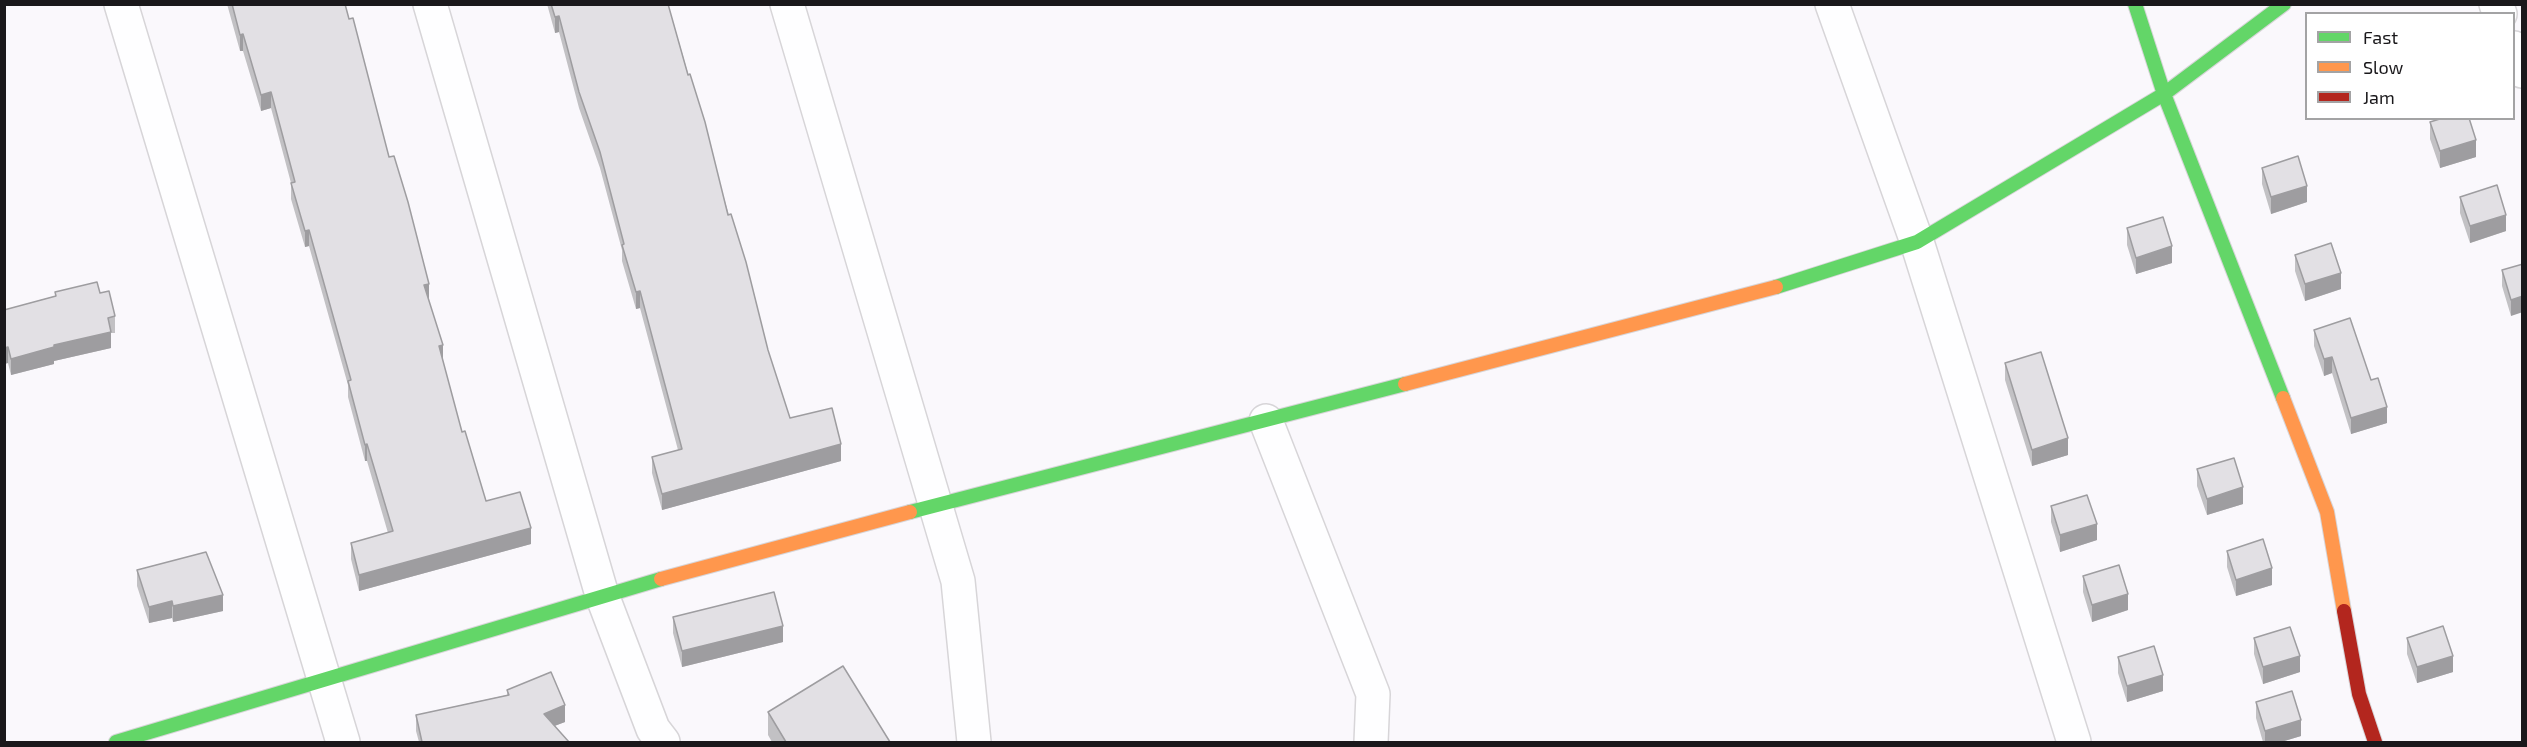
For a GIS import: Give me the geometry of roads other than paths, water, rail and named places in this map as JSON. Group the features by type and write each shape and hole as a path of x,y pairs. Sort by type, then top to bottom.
{"street":[{"path":"121,4 327,681 343,742"},
{"path":"430,4 602,595 653,729 663,742"},
{"path":"787,4 958,581 974,742"},
{"path":"1832,4 1917,242 2074,742"},
{"path":"2135,4 2164,94 2327,512 2359,694 2375,742"},
{"path":"116,742 327,681 602,595 1762,292 1917,242 2164,94 2284,4"},
{"path":"2515,51 2523,71"},
{"path":"1266,421 1373,694 1371,742"}]}
